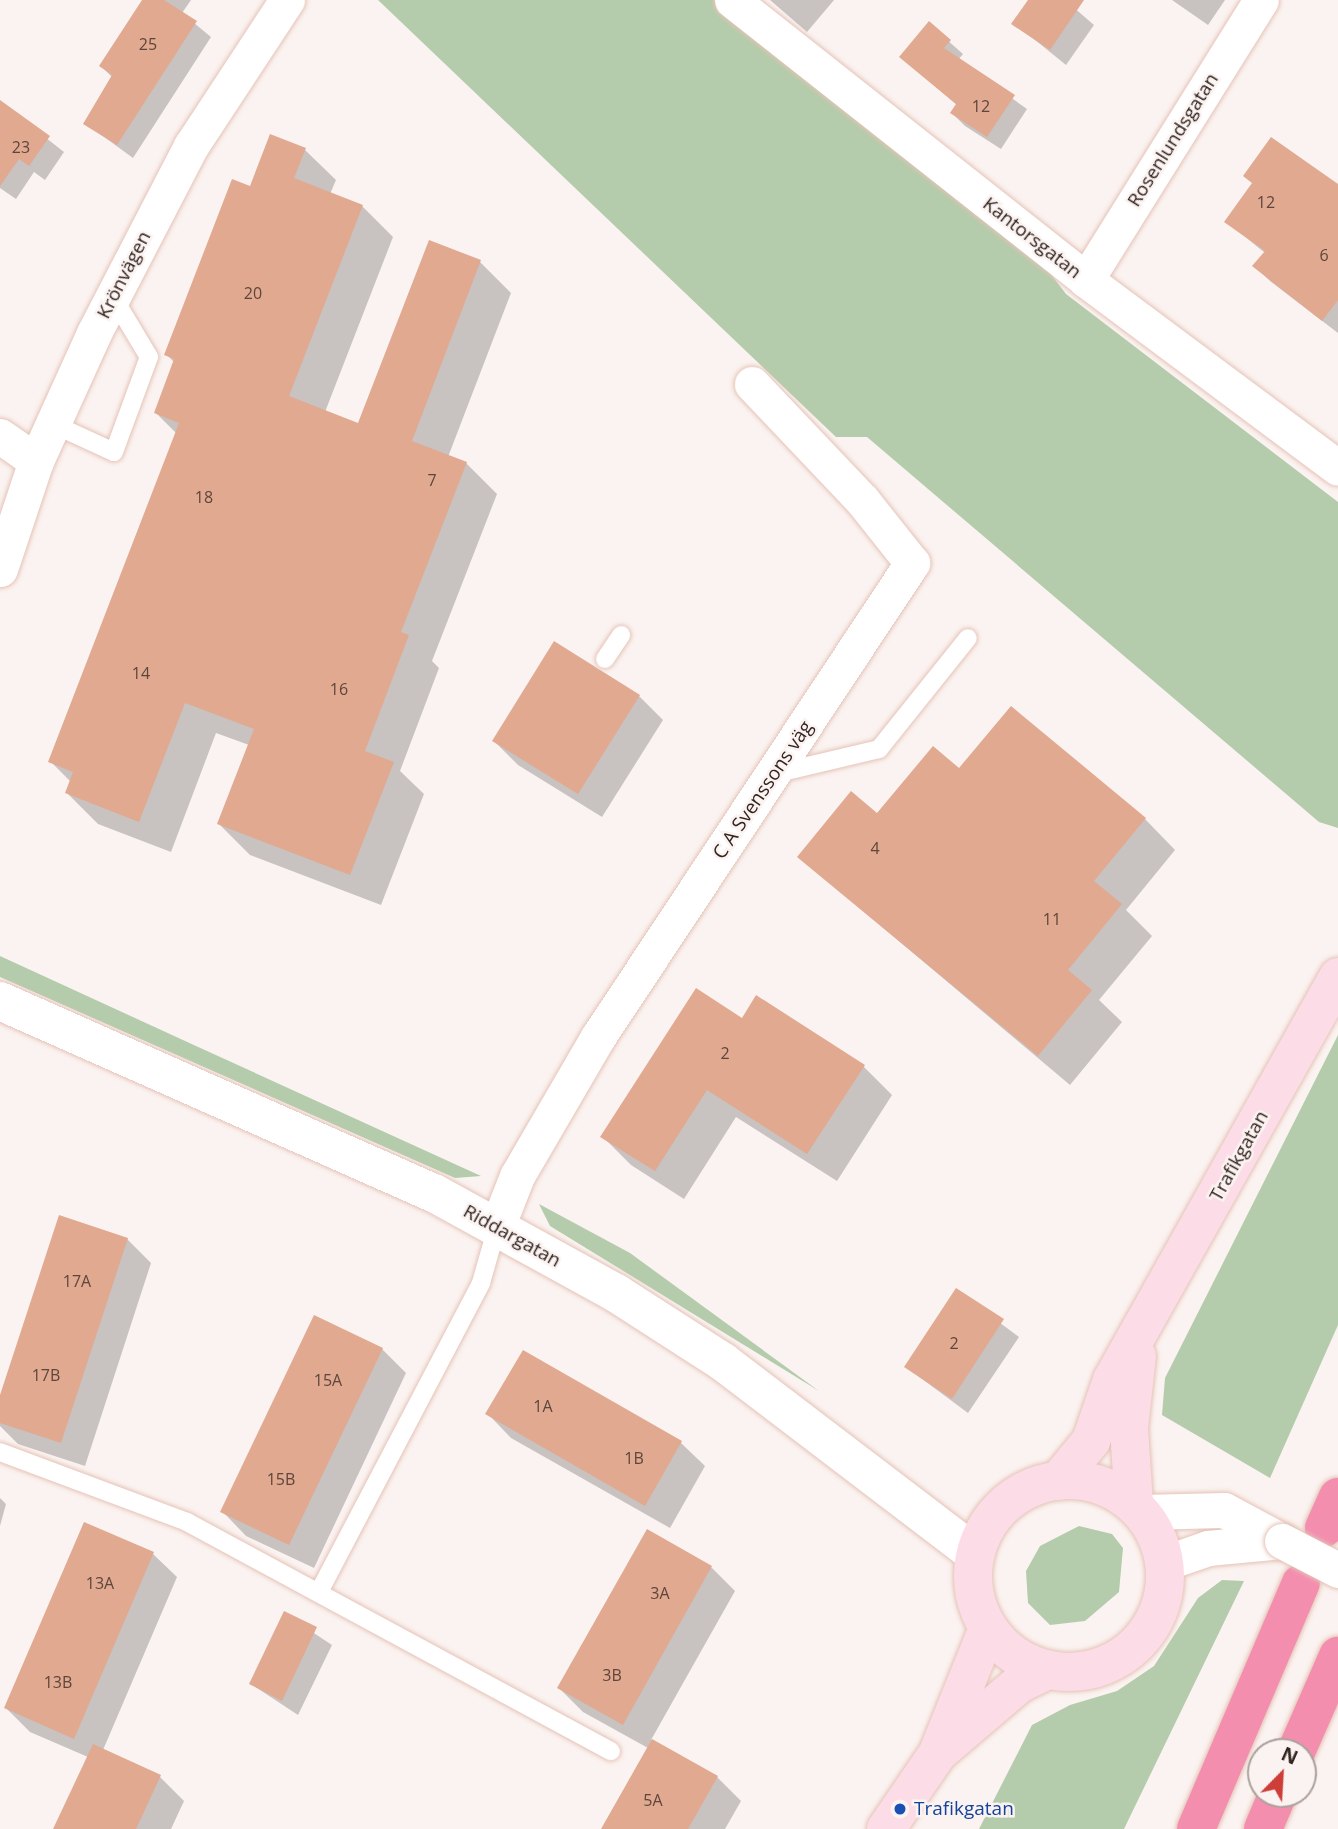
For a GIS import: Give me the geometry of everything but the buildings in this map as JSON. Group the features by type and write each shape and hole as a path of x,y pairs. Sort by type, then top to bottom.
{"highway":[{"path":"1196,1829 1301,1583"},
{"path":"1302,1738 1338,1656"}],"main road":[{"name":"Trafikgatan","path":"1058,1480 1091,1441 1112,1380 1140,1335 1338,977"},
{"name":"Trafikgatan","path":"1137,1508 1129,1428 1140,1335"},
{"path":"938,1753 1019,1684 1048,1670 1102,1667 1127,1653 1159,1609 1165,1563 1137,1508 1088,1482 1058,1480 1005,1504 975,1554 974,1592 988,1628 1022,1660 1048,1670"},
{"path":"886,1829 938,1753 988,1628"}],"street":[{"name":"Krönvägen","path":"0,569 36,461 113,296 191,146 287,0"},
{"name":"Kantorsgatan","path":"732,0 1086,280 1338,468"},
{"name":"Rosenlundsgatan","path":"1086,280 1261,0"},
{"name":"C A Svenssons väg","path":"497,1227 517,1176 598,1037 912,563 862,500 752,384"},
{"path":"0,436 36,461"},
{"name":"Riddargatan","path":"0,1001 497,1227 723,1362 975,1554"},
{"path":"1137,1508 1210,1509 1248,1520 1338,1570"},
{"path":"1165,1563 1208,1548 1282,1541"}],"lane":[{"path":"53,424 114,452 149,357 113,296"},
{"path":"605,659 621,635"},
{"path":"774,774 879,750 968,638"},
{"path":"320,1590 481,1283 497,1227"},
{"path":"0,1452 187,1522 320,1590 611,1751"}],"green space":[{"path":"378,0 714,0 1047,269 1066,294 1338,502 1338,828 1319,822 867,437 836,437"},
{"path":"0,956 481,1176 455,1178 0,977"},
{"path":"1338,1035 1338,1325 1270,1478 1162,1415 1165,1378"},
{"path":"539,1204 630,1253 819,1391 550,1226"},
{"path":"1079,1526 1112,1534 1123,1548 1119,1592 1085,1621 1050,1625 1028,1603 1026,1571 1040,1546"},
{"path":"1222,1580 1244,1581 1124,1829 979,1829 1032,1725 1070,1705 1117,1691 1154,1666 1198,1598"}],"place":[{"name":"Trafikgatan","path":"900,1809"}]}
